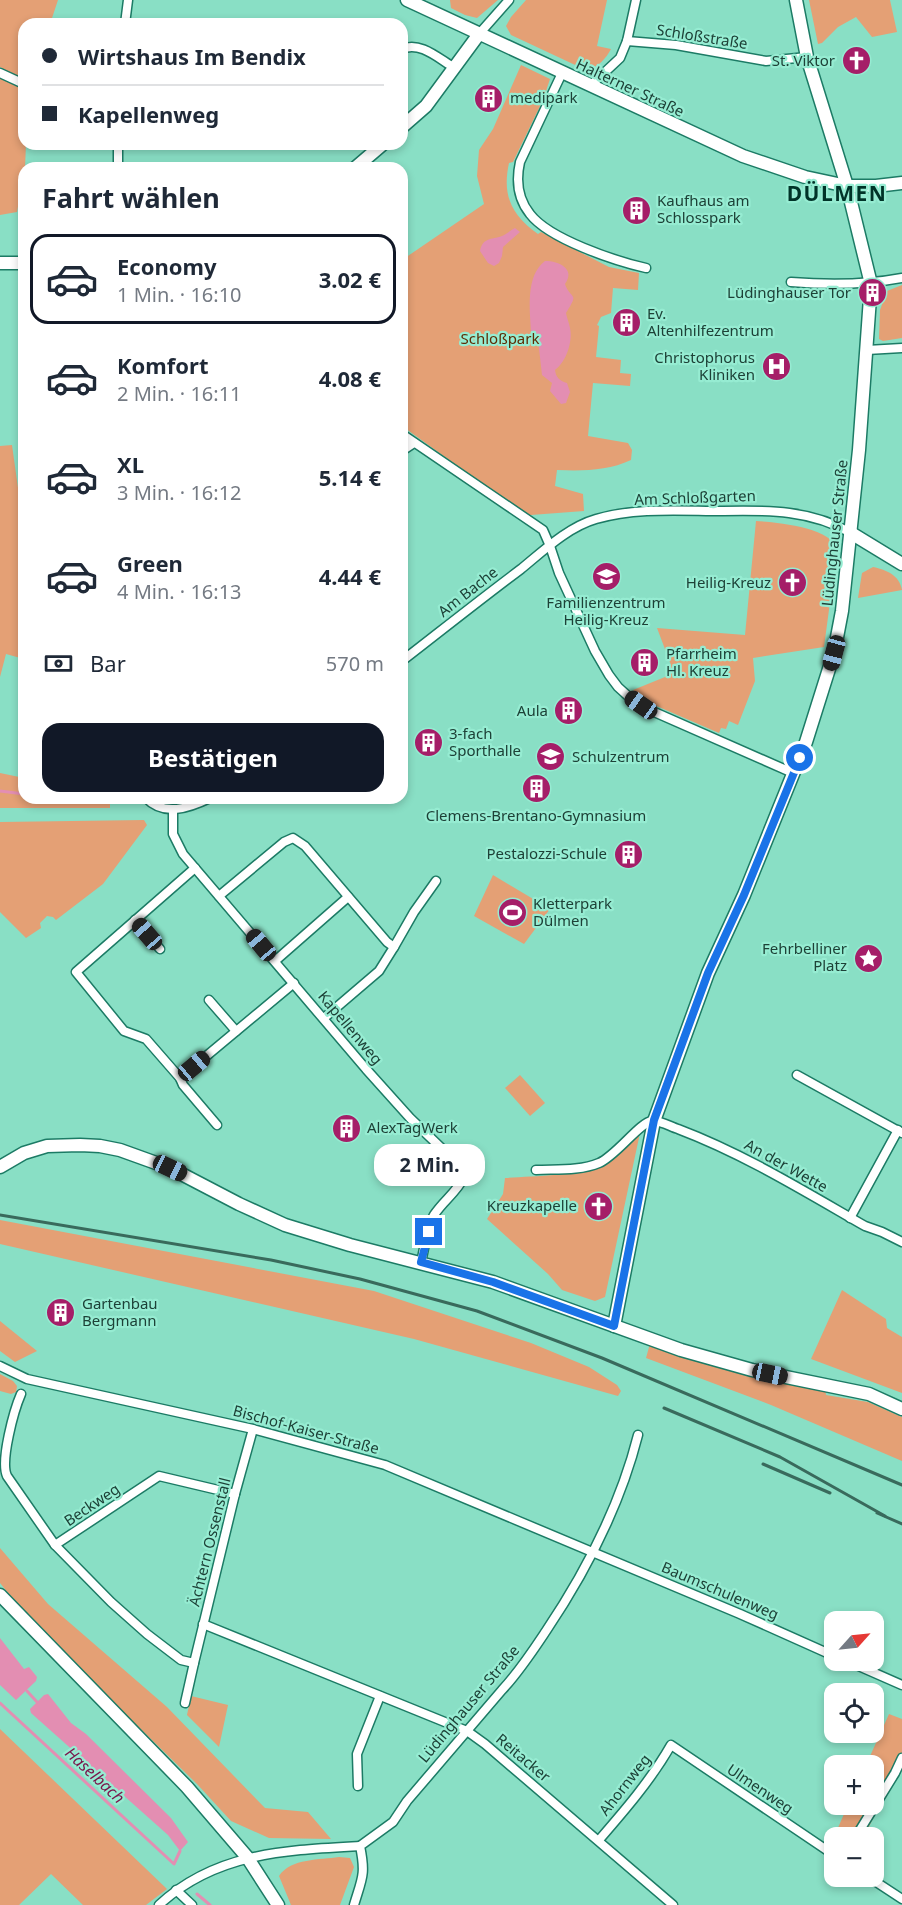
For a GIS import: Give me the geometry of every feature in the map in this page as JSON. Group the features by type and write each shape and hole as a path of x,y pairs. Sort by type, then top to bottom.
{"street":[{"path":"126,18 128,0"},
{"name":"Halterner Straße","path":"407,0 743,156 805,177 847,186 902,183"},
{"path":"408,122 426,106 478,34 509,0"},
{"path":"590,86 620,58 627,41 636,0"},
{"name":"Lüdinghauser Straße","path":"614,1326 654,1120 708,973 744,895 818,711 834,653 851,533 871,284 847,186 807,57 796,0"},
{"name":"Schloßstraße","path":"627,41 676,45 766,61 807,57"},
{"path":"408,46 416,47 453,67"},
{"path":"0,72 18,81"},
{"path":"562,73 520,162 517,175 522,202 531,215 544,227 616,260 646,268"},
{"path":"362,162 376,150"},
{"path":"0,262 18,263"},
{"path":"791,282 829,285 871,284 902,278"},
{"path":"867,350 902,348"},
{"path":"408,438 543,530 559,573 595,651 609,675 629,697 646,708 793,773"},
{"path":"408,447 414,443"},
{"name":"Am Schloßgarten","path":"550,546 581,524 597,518 641,512 779,511 814,516 851,533"},
{"path":"851,533 902,564"},
{"name":"Am Bache","path":"408,656 550,546"},
{"path":"153,804 162,809 172,810 195,804"},
{"name":"Kapellenweg","path":"172,810 173,834 183,854 410,1118 460,1166 464,1177 458,1188 432,1218 421,1262"},
{"path":"219,896 284,842 293,838 305,846 387,942 394,947"},
{"path":"195,868 76,972 124,1031 146,1039 218,1125"},
{"path":"324,1018 379,971 414,912 436,881"},
{"path":"275,961 348,897"},
{"path":"135,920 160,949"},
{"path":"180,1078 294,983"},
{"path":"209,1000 236,1032"},
{"path":"797,1075 900,1132 850,1218"},
{"path":"536,1170 584,1167 600,1163 620,1150 645,1123 654,1120"},
{"name":"An der Wette","path":"654,1120 739,1155 850,1218 902,1242"},
{"path":"0,1167 24,1153 46,1146 90,1145 120,1150 170,1168 285,1225 350,1245 493,1282 681,1350 752,1370 869,1394 902,1409"},
{"name":"Bischof-Kaiser-Straße","path":"0,1366 27,1379 253,1429 385,1465 594,1553"},
{"name":"Beckweg","path":"21,1394 4,1459 5,1471 55,1545 159,1476 235,1494"},
{"name":"Ächtern Ossenstall","path":"185,1703 235,1494 253,1429"},
{"name":"Lüdinghauser Straße","path":"360,1846 393,1822 407,1801 517,1674 562,1607 594,1553 631,1463 638,1435"},
{"path":"55,1545 111,1602 147,1634 181,1660 194,1663"},
{"name":"Baumschulenweg","path":"594,1553 824,1652"},
{"path":"0,1595 187,1787 247,1857 278,1905"},
{"name":"Reitacker","path":"203,1624 467,1731 599,1840 673,1905"},
{"path":"870,1671 902,1685"},
{"path":"358,1786 357,1754 380,1696"},
{"name":"Ahornweg","path":"599,1840 642,1790 671,1745"},
{"name":"Ulmenweg","path":"671,1745 824,1848"},
{"path":"862,1827 902,1758"},
{"path":"159,1905 176,1890 247,1857 281,1851 360,1846 364,1877 354,1905"},
{"path":"884,1887 902,1899"},
{"path":"176,1890 192,1905"}],"green space":[{"path":"0,0 58,0 52,18 18,18 18,77 0,67"},
{"path":"450,0 498,0 477,18 451,8"},
{"path":"526,0 607,0 597,46 611,49 609,53 588,71 511,35 506,26"},
{"path":"809,0 890,0 897,32 872,37 856,17 838,27 822,43 818,44"},
{"name":"Schloßpark","path":"521,65 550,79 543,100 513,162 509,163 508,195 515,212 538,234 541,232 609,267 639,273 638,290 613,288 611,313 601,317 597,325 599,326 596,357 621,360 620,373 631,374 630,386 593,383 588,436 628,443 632,450 631,460 604,468 557,470 555,486 583,494 584,511 524,514 408,430 408,256 484,204 477,176 479,150 493,129"},
{"path":"0,77 18,87 18,150 26,150 25,162 18,162 17,212 0,215"},
{"path":"902,285 902,338 883,341 879,339 880,310 887,291"},
{"path":"12,445 18,488 18,657 6,654 0,677 0,446"},
{"path":"756,521 802,527 815,531 833,542 837,550 824,647 753,658 755,681 738,725 729,721 726,729 721,728 719,733 645,701 633,690 665,677 671,665 657,628 745,635"},
{"path":"873,567 892,574 898,580 902,590 858,598 862,573"},
{"path":"0,773 18,777 18,804 110,804 110,808 0,808"},
{"path":"144,820 147,825 103,884 56,920 47,916 40,923 41,928 26,938 0,912 0,822"},
{"name":"Kletterpark Dülmen","path":"493,875 550,909 524,944 474,916"},
{"path":"520,1075 545,1103 530,1116 505,1088"},
{"path":"640,1133 605,1297 595,1301 562,1290 548,1274 487,1219 503,1194 505,1178 555,1175 592,1169 613,1159"},
{"path":"0,1220 374,1291 531,1343 589,1367 617,1385 621,1391 618,1396 414,1339 0,1244"},
{"path":"842,1290 886,1319 887,1328 902,1337 902,1393 811,1359"},
{"path":"0,1321 37,1351 15,1362 0,1351"},
{"path":"651,1340 825,1386 826,1395 868,1402 902,1417 902,1461 771,1405 646,1358"},
{"path":"0,1374 13,1381 17,1386 16,1392 11,1394 0,1391"},
{"path":"0,1548 48,1604 167,1707 265,1808 308,1812 331,1839 269,1838 231,1821 197,1784 34,1625 0,1583"},
{"path":"191,1696 228,1705 219,1747 187,1715"},
{"path":"889,1714 902,1719 902,1760 884,1796 884,1755 871,1755 876,1743 884,1743 884,1725"},
{"path":"0,1729 167,1889 146,1905 83,1905 51,1874 19,1905 0,1905"},
{"path":"844,1815 875,1815 869,1827 838,1827"},
{"path":"350,1858 354,1867 340,1905 291,1905 279,1876 284,1870 306,1861"}],"shaded area":[{"path":"515,228 520,232 503,247 499,263 494,266 488,263 480,251 483,243"},
{"path":"545,261 556,262 567,270 568,279 565,284 573,297 573,302 566,313 571,333 569,345 565,357 555,370 559,379 567,383 570,392 566,403 561,404 550,391 552,383 542,375 538,340 531,332 530,294 534,275"},
{"path":"0,1638 24,1669 29,1667 37,1677 36,1681 16,1700 0,1685"},
{"path":"48,1694 71,1723 86,1734 171,1818 188,1842 180,1851 168,1835 31,1713 30,1709"}],"waterway":[{"path":"0,791 18,793"},
{"path":"27,1691 37,1702"},
{"name":"Haselbach","path":"0,1703 174,1864 180,1851"},
{"name":"Haselbach","path":"197,1894 210,1905"}],"railway":[{"path":"0,1215 271,1260 360,1279 477,1311 602,1358 902,1485"},
{"path":"664,1408 780,1457 885,1516"},
{"path":"763,1464 830,1493"},
{"path":"877,1513 902,1524"}],"place":[{"name":"St. Viktor","path":"856,61"},
{"name":"medipark","path":"489,98"},
{"name":"Kaufhaus am Schlosspark","path":"636,210"},
{"name":"Lüdinghauser Tor","path":"872,293"},
{"name":"Ev. Altenhilfezentrum","path":"626,323"},
{"name":"Christophorus Kliniken","path":"776,367"},
{"name":"Familienzentrum Heilig-Kreuz","path":"606,576"},
{"name":"Heilig-Kreuz","path":"792,583"},
{"name":"Pfarrheim Hl. Kreuz","path":"645,663"},
{"name":"Aula","path":"569,711"},
{"name":"3-fach Sporthalle","path":"428,743"},
{"name":"Schulzentrum","path":"551,757"},
{"name":"Clemens-Brentano-Gymnasium","path":"536,789"},
{"name":"Pestalozzi-Schule","path":"628,854"},
{"name":"Kletterpark Dülmen","path":"512,913"},
{"name":"Fehrbelliner Platz","path":"868,958"},
{"name":"AlexTagWerk","path":"346,1128"},
{"name":"Kreuzkapelle","path":"598,1206"},
{"name":"Gartenbau Bergmann","path":"61,1313"}],"district":[{"name":"DÜLMEN","path":"837,194"}],"route":[{"path":"429,1232 421,1262 493,1282 614,1326 654,1120 708,973 744,895 800,758"}]}
